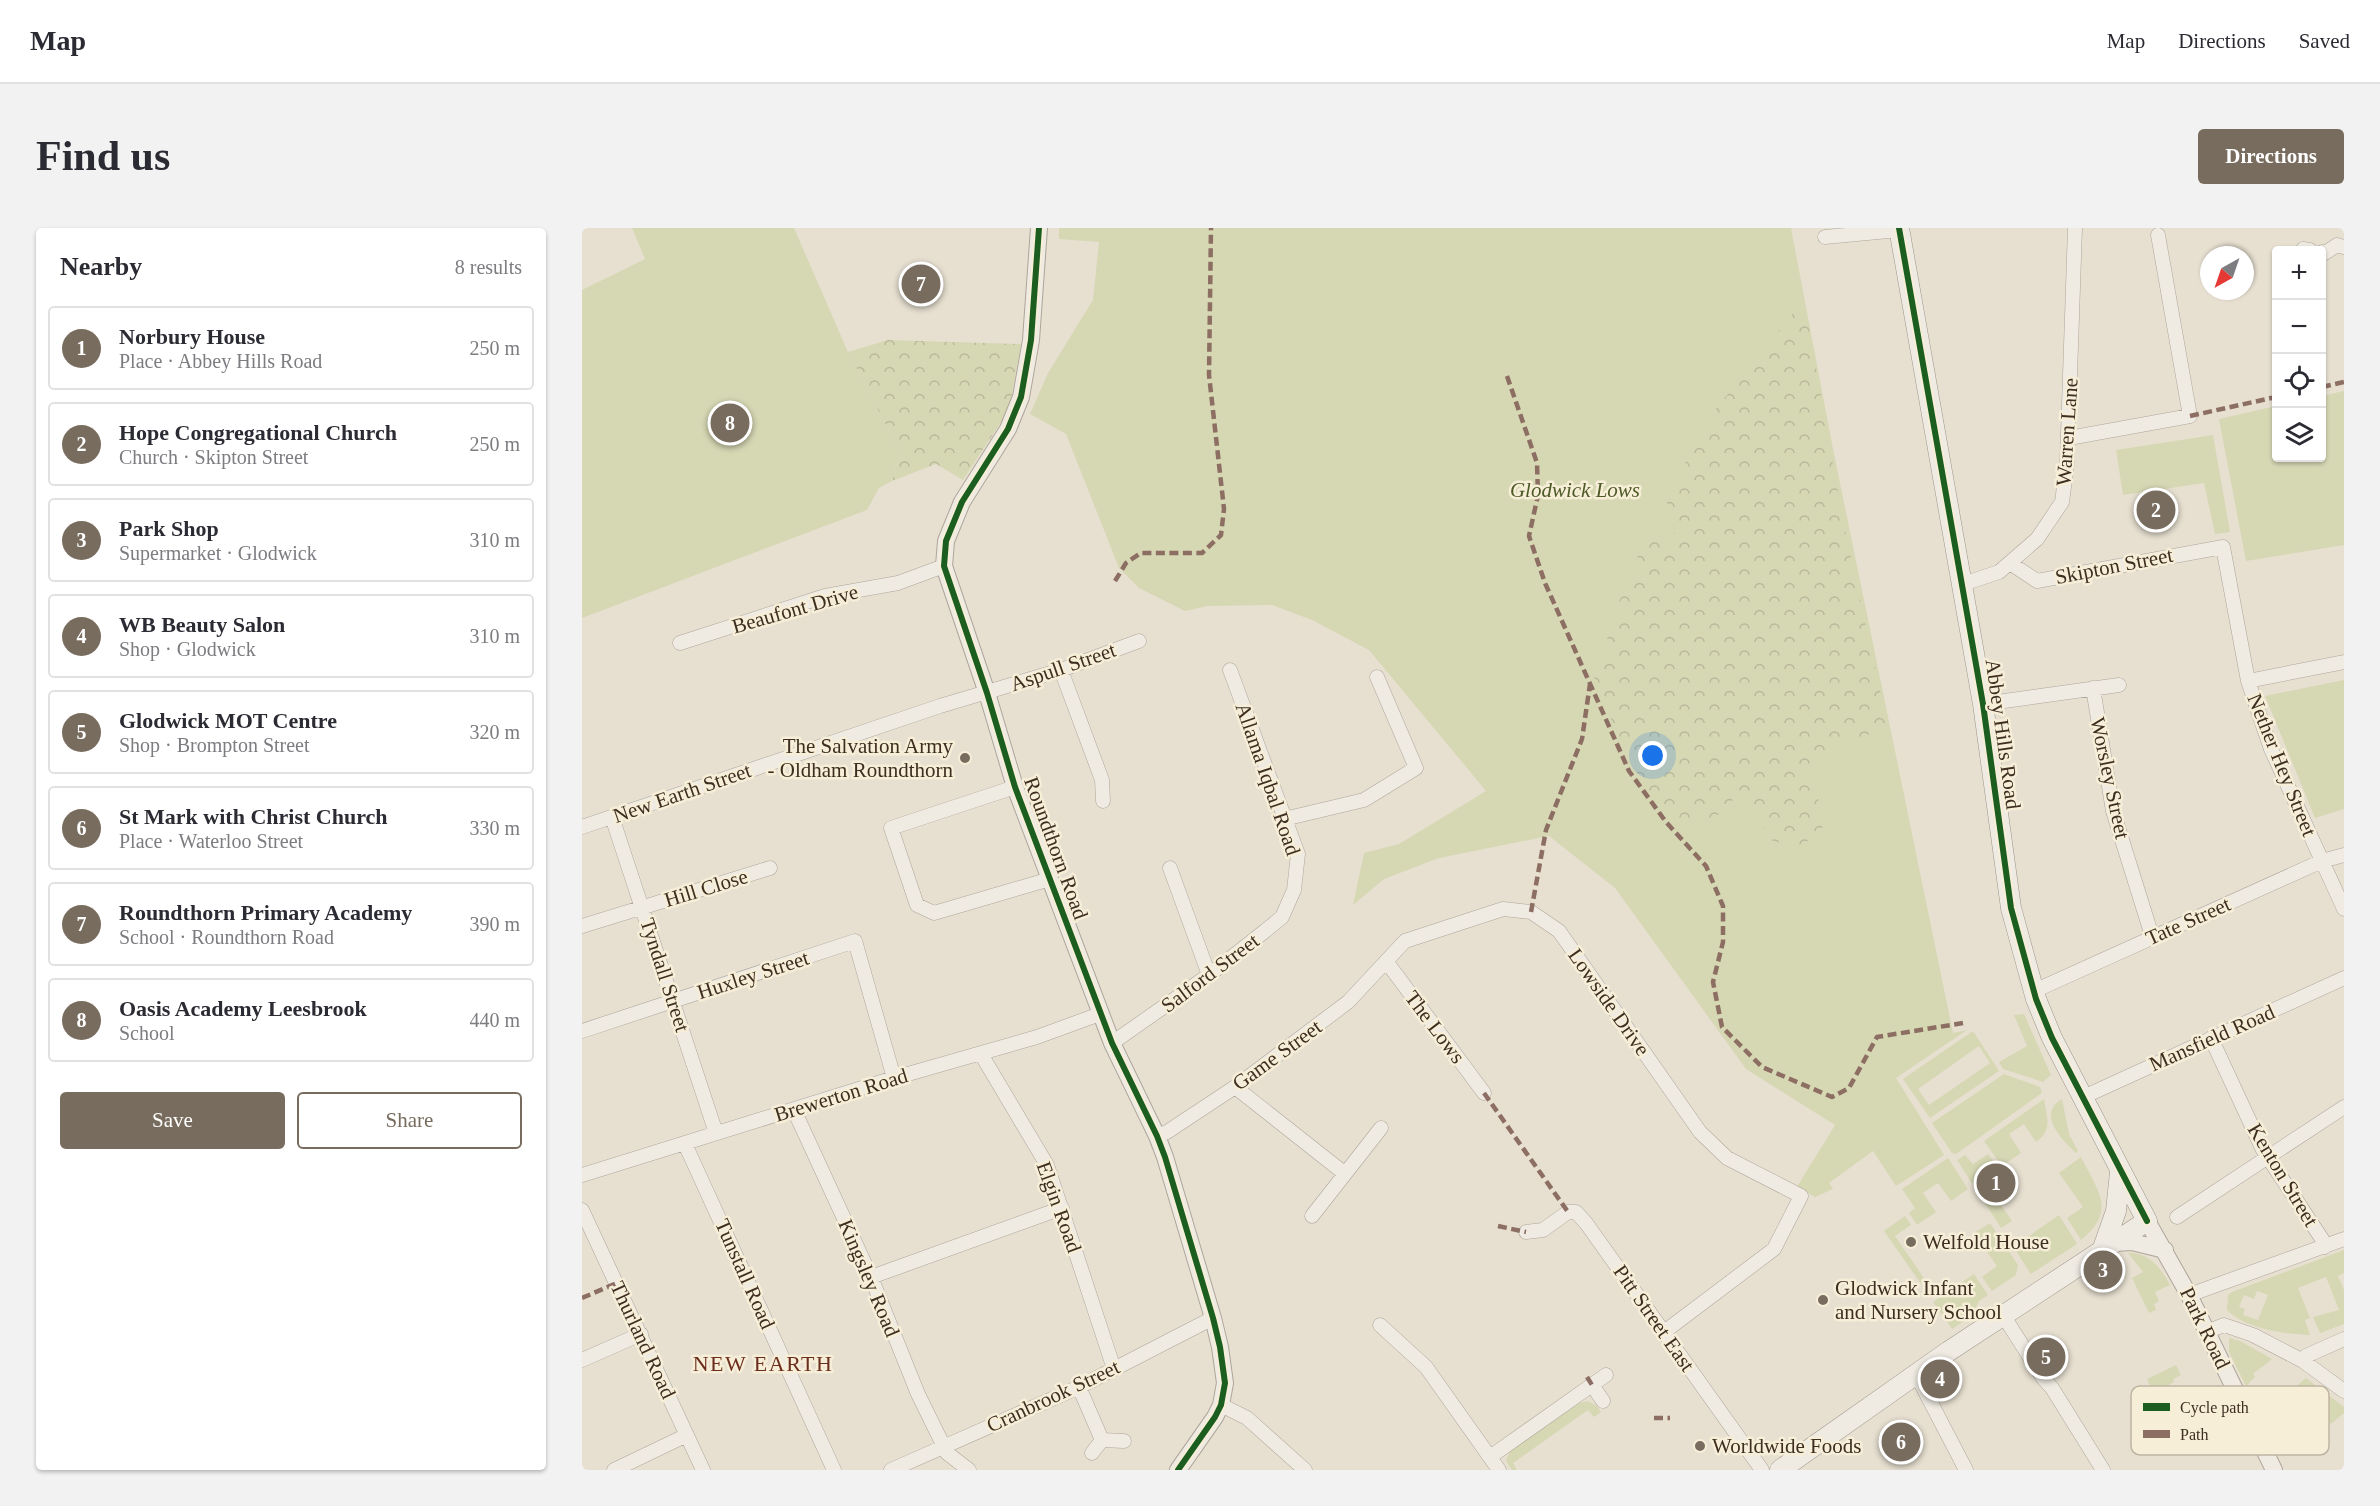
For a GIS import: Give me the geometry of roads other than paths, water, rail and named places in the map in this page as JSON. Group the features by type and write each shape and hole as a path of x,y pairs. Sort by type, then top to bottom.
{"main road":[{"name":"Abbey Hills Road","path":"1899,229 1983,704 2011,908 2034,992 2052,1038 2081,1098 2147,1221"},
{"path":"2108,1247 2116,1211 2120,1173"},
{"path":"1780,1470 1916,1374 2147,1221"}],"street":[{"name":"Roundthorn Road","path":"1039,228 1031,340 1021,397 1008,429 962,502 946,541 945,566 1015,787 1100,1014 1157,1136 1213,1318 1225,1383 1221,1405 1178,1470"},
{"name":"Warren Lane","path":"1963,584 2000,572 2037,539 2062,502 2068,438 2075,228"},
{"path":"1825,237 1899,229"},
{"path":"2068,438 2190,416 2158,235"},
{"path":"2326,252 2337,245 2344,247"},
{"name":"Skipton Street","path":"2010,563 2037,581 2223,547"},
{"name":"Nether Hey Street","path":"2223,547 2248,681 2271,749 2344,909"},
{"name":"Beaufont Drive","path":"680,643 825,596 898,583 945,566"},
{"name":"Aspull Street","path":"987,693 1061,670 1139,641"},
{"path":"2248,681 2344,662"},
{"path":"1061,670 1102,780 1102,801"},
{"name":"Allama Iqbal Road","path":"1230,670 1298,854 1294,890"},
{"path":"1284,819 1364,800 1416,768 1377,677"},
{"path":"1983,704 2120,685"},
{"name":"Worsley Street","path":"2093,688 2113,811 2152,936"},
{"name":"New Earth Street","path":"583,822 612,817 940,706 987,693"},
{"path":"1015,787 891,828 917,904 934,914 1050,879"},
{"name":"Tyndall Street","path":"612,817 716,1133"},
{"name":"Tate Street","path":"2034,992 2152,936 2322,861 2344,855"},
{"name":"Hill Close","path":"582,926 770,868"},
{"path":"1170,868 1209,975"},
{"name":"Salford Street","path":"1112,1043 1209,975 1282,916 1294,890"},
{"name":"Lowside Drive","path":"1386,961 1405,941 1418,935 1503,909 1531,912 1559,931 1700,1132 1727,1158 1801,1197 1774,1249 1664,1332"},
{"name":"Huxley Street","path":"582,1031 855,941 894,1078"},
{"name":"Game Street","path":"1157,1136 1167,1132 1235,1087 1348,1002 1386,961"},
{"name":"The Lows","path":"1386,961 1484,1093"},
{"name":"Mansfield Road","path":"2081,1098 2344,978"},
{"name":"Brewerton Road","path":"582,1174 894,1078 981,1054 1100,1014"},
{"name":"Kenton Street","path":"2211,1038 2268,1158 2325,1247"},
{"name":"Elgin Road","path":"981,1054 1047,1165 1114,1369"},
{"path":"1235,1087 1344,1173"},
{"path":"2176,1217 2344,1107"},
{"name":"Kingsley Road","path":"794,1110 871,1277 918,1394 947,1453 969,1470"},
{"path":"1312,1215 1381,1128"},
{"name":"Tunstall Road","path":"685,1144 834,1470"},
{"path":"871,1277 1062,1208"},
{"name":"Thurland Road","path":"582,1210 703,1470"},
{"name":"Pitt Street East","path":"1526,1232 1543,1230 1568,1212 1576,1212 1762,1470"},
{"name":"Park Road","path":"2147,1221 2189,1294 2233,1386"},
{"path":"2189,1294 2344,1239"},
{"path":"2108,1247 2132,1242 2165,1250"},
{"path":"2003,1315 2103,1470"},
{"name":"Cranbrook Street","path":"891,1470 1079,1387 1213,1318"},
{"path":"1380,1325 1426,1367 1499,1470"},
{"path":"2206,1332 2224,1325 2253,1335 2303,1361 2344,1391"},
{"path":"582,1360 641,1334"},
{"path":"2303,1361 2306,1356 2344,1339"},
{"path":"1916,1374 1966,1470"},
{"path":"1490,1457 1606,1375"},
{"path":"1592,1385 1603,1401"},
{"path":"1079,1387 1102,1440"},
{"path":"1221,1405 1247,1418 1305,1470"},
{"path":"614,1470 687,1435"},
{"path":"1102,1440 1124,1441"},
{"path":"1092,1454 1102,1440"},
{"name":"Park Road","path":"2267,1455 2274,1470"}],"place":[{"name":"Roundthorn Primary Academy","path":"921,284"},
{"name":"Oasis Academy Leesbrook","path":"730,423"},
{"name":"Hope Congregational Church","path":"2156,510"},
{"name":"The Salvation Army - Oldham Roundthorn","path":"965,758"},
{"name":"Norbury House","path":"1996,1183"},
{"name":"Welfold House","path":"1911,1242"},
{"name":"Park Shop","path":"2103,1270"},
{"name":"Glodwick Infant and Nursery School","path":"1823,1300"},
{"name":"Glodwick MOT Centre","path":"2046,1357"},
{"name":"WB Beauty Salon","path":"1940,1379"},
{"name":"St Mark with Christ Church","path":"1901,1442"},
{"name":"Worldwide Foods","path":"1700,1446"}],"district":[{"name":"NEW EARTH","path":"763,1363"}],"park label":[{"name":"Glodwick Lows","path":"1575,490"}]}
